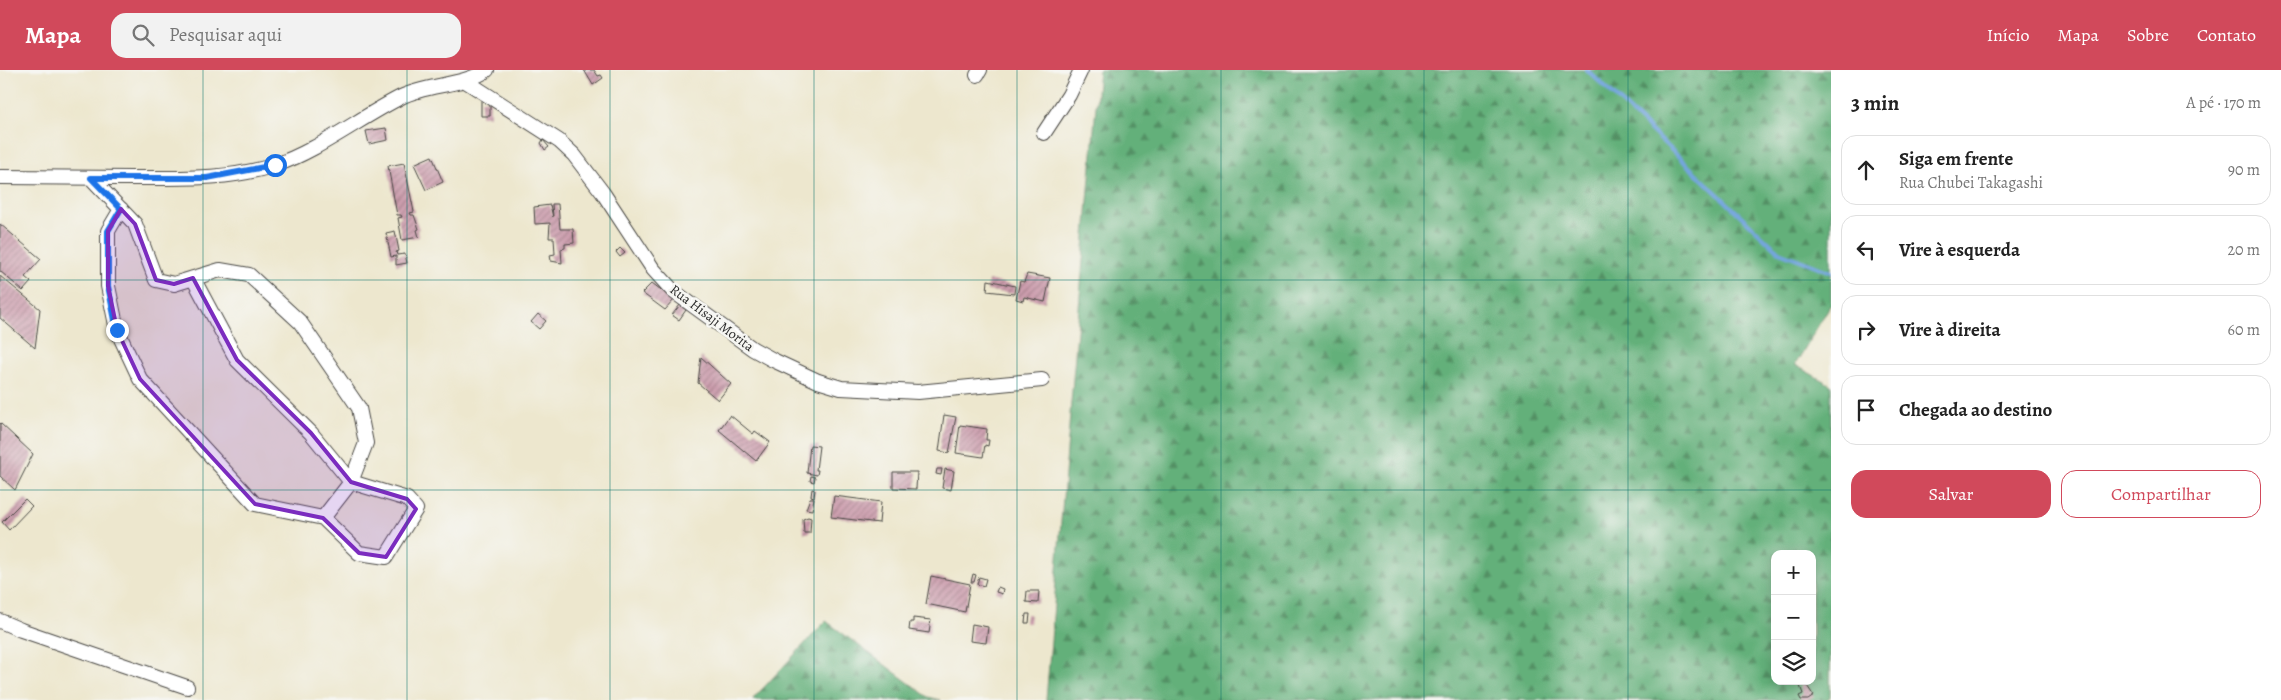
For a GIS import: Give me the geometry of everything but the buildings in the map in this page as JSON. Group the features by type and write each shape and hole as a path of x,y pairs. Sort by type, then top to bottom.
{"street":[{"path":"0,177 207,178 275,165 297,156 402,96 422,88 464,80 487,70"},
{"path":"1044,133 1069,95 1081,70"},
{"name":"Rua Hisaji Morita","path":"464,80 559,142 574,155 653,269 673,291 753,349 773,360 818,381 841,388 918,392 1042,380"},
{"path":"91,178 135,224 156,280 174,284 220,270 249,275 300,322 359,408 366,443 351,482 323,518"},
{"path":"121,209 108,231 108,286 117,330 140,379 255,504 323,518 359,553 386,557 416,509 407,499 351,482 311,433 238,360 193,278"},
{"path":"0,621 187,687"}],"highlighted area":[{"path":"121,209 135,224 156,280 174,284 193,278 237,360 311,433 351,482 407,499 416,509 386,557 359,553 323,518 255,504 140,379 117,330 108,286 108,231"}],"green space":[{"path":"1099,70 1831,70 1831,304 1795,365 1831,385 1830,697 1827,700 1046,700"},
{"path":"826,621 928,697 941,700 752,700"}],"waterway":[{"path":"1587,70 1779,252 1831,272"}],"route":[{"path":"117,330 108,286 108,231 121,209 91,178 207,178 275,165"}]}
